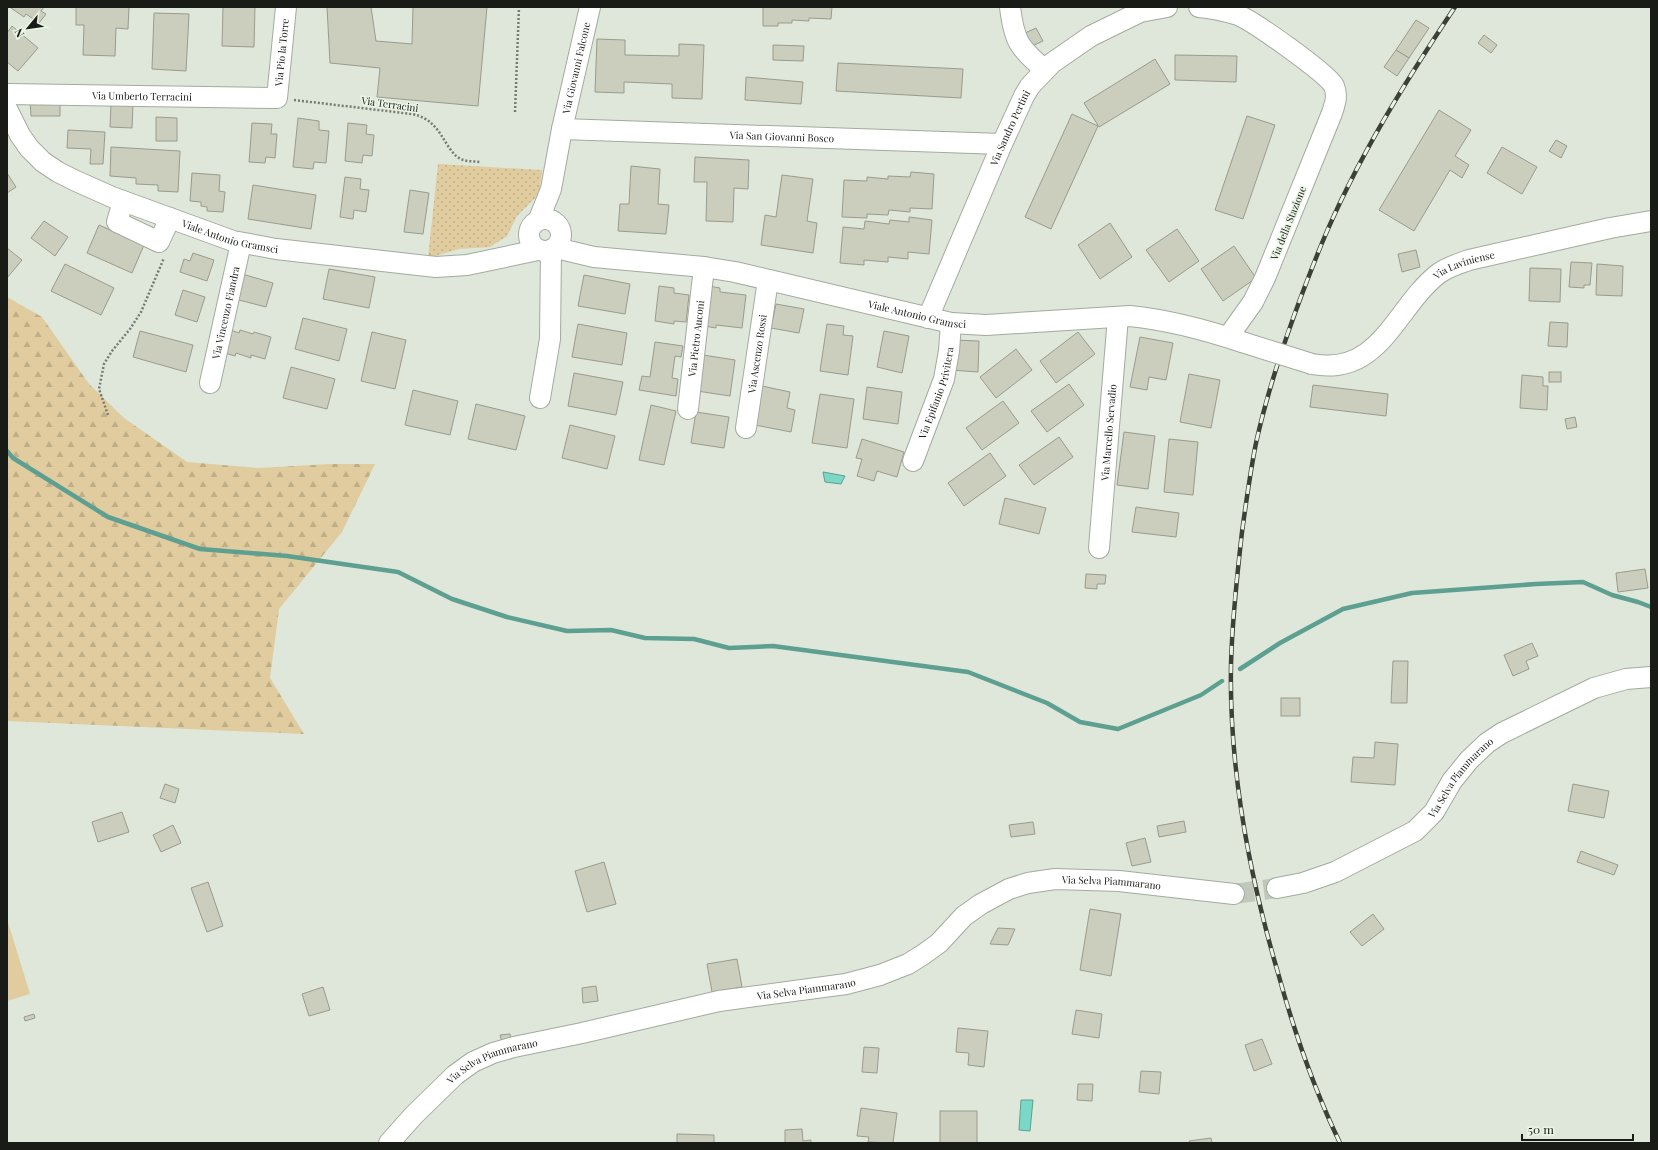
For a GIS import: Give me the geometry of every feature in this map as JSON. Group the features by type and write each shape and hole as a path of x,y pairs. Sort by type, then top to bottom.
{"street":[{"name":"Via Pio la Torre","path":"277,98 286,7"},
{"name":"Via Giovanni Falcone","path":"540,398 550,339 551,289 547,238 551,189 562,129 590,7"},
{"path":"1010,7 1016,39 1025,52 1044,70"},
{"name":"Via Sandro Pertini","path":"928,318 1024,96 1044,70 1075,46 1107,27 1140,12 1167,7"},
{"name":"Via della Stazione","path":"1199,7 1221,10 1239,16 1256,25 1318,70 1331,82 1336,95 1336,103 1271,265 1235,340"},
{"name":"Via Umberto Terracini","path":"7,94 277,98"},
{"name":"Viale Antonio Gramsci","path":"7,109 25,143 43,162 66,177 123,201 213,234 241,242 276,249 436,267 467,265 494,258 547,238 594,256 704,267 735,272 951,323 986,325 1118,317 1152,319 1185,326 1235,340"},
{"name":"Via San Giovanni Bosco","path":"562,129 1002,144"},
{"path":"123,201 117,222 159,242 170,218"},
{"name":"Via Laviniense","path":"1235,340 1312,364 1338,366 1351,362 1368,352 1383,338 1427,285 1438,275 1452,266 1468,260 1602,229 1651,221"},
{"name":"Via Vincenzo Fiandra","path":"210,383 241,242"},
{"name":"Via Pietro Auconi","path":"688,409 704,267"},
{"name":"Via Ascenzo Rossi","path":"746,428 768,280"},
{"name":"Via Marcello Servadio","path":"1099,548 1118,317"},
{"name":"Via Epifanio Privitera","path":"913,461 944,380 949,351 951,323"},
{"name":"Via Selva Piammarano","path":"1277,888 1303,883 1335,872 1415,831 1434,812 1452,781 1469,760 1487,743 1502,733 1594,688 1621,680 1651,677"},
{"name":"Via Selva Piammarano","path":"389,1143 414,1115 455,1075 473,1062 493,1053 719,1001 836,986 880,975 918,958 939,942 972,910 990,898 1019,886 1037,881 1065,879 1144,883 1234,894"}],"path":[{"path":"515,112 519,7"},
{"name":"Via Terracini","path":"277,98 422,116 428,119 436,128 451,150 459,158 480,162"},
{"path":"108,415 99,389 104,364 112,351 130,330 141,312 169,246 159,242"}],"green space":[{"path":"438,164 542,170 539,194 517,216 507,236 490,247 459,249 428,258"},
{"path":"7,297 42,317 89,384 124,418 187,462 258,468 330,464 375,464 342,532 279,609 270,678 304,734 7,721"},
{"path":"7,919 30,994 7,1001"}],"water":[{"path":"823,472 845,476 841,484 825,482"},
{"path":"1021,1100 1033,1100 1030,1131 1019,1130"}],"building":[{"path":"44,7 41,11 46,14 39,23 26,14 24,17 11,8"},
{"path":"76,7 129,7 128,29 116,28 115,56 83,55 84,25 76,25"},
{"path":"223,7 255,7 254,47 222,46"},
{"path":"327,7 371,7 376,41 412,44 413,7 487,7 478,106 377,97 380,68 330,63"},
{"path":"763,7 832,7 831,19 809,18 809,21 792,20 792,23 778,23 778,26 763,26"},
{"path":"154,13 189,14 186,71 152,69"},
{"path":"1416,20 1429,28 1409,58 1396,50"},
{"path":"12,26 38,48 18,71 7,62 7,33"},
{"path":"1036,28 1043,41 1032,46 1025,33"},
{"path":"1484,35 1497,45 1491,53 1478,43"},
{"path":"597,39 625,40 625,55 679,56 679,44 704,45 702,99 672,98 672,84 624,82 624,93 595,92"},
{"path":"773,45 804,46 803,61 773,60"},
{"path":"1396,50 1409,58 1397,76 1384,67"},
{"path":"1175,55 1237,56 1236,82 1175,80"},
{"path":"1155,59 1170,84 1099,127 1084,103"},
{"path":"838,63 963,69 961,98 836,91"},
{"path":"746,77 803,82 801,104 745,100"},
{"path":"60,99 60,116 31,116 30,100"},
{"path":"111,103 133,103 132,128 110,127"},
{"path":"1439,110 1471,130 1455,156 1469,165 1462,178 1450,170 1414,231 1379,210"},
{"path":"1072,114 1098,126 1051,229 1025,217"},
{"path":"1247,116 1275,125 1243,219 1215,210"},
{"path":"156,117 177,118 177,141 156,141"},
{"path":"298,118 319,121 319,130 329,131 326,163 314,162 313,169 293,167"},
{"path":"252,123 272,124 271,134 277,134 275,158 266,157 265,163 249,162"},
{"path":"348,123 367,125 366,134 374,135 372,156 363,155 362,163 345,161"},
{"path":"68,130 105,132 103,164 90,164 91,149 67,148"},
{"path":"1556,140 1567,146 1561,158 1549,151"},
{"path":"111,147 180,151 178,192 158,191 158,185 136,184 136,178 110,176"},
{"path":"1502,147 1537,167 1522,194 1487,173"},
{"path":"695,157 749,160 748,189 734,188 733,222 706,221 707,182 694,182"},
{"path":"631,166 660,169 658,204 669,205 666,234 618,231 620,204 629,204"},
{"path":"911,172 934,174 932,209 910,208 910,212 889,210 888,215 867,214 867,218 842,217 844,180 867,181 867,177 888,179 888,176 910,177"},
{"path":"7,173 16,187 7,193"},
{"path":"192,173 220,175 219,191 225,192 223,212 207,211 207,207 201,206 201,202 190,201"},
{"path":"782,175 813,179 807,221 817,223 813,253 761,245 765,215 776,217"},
{"path":"345,177 361,179 360,189 369,190 366,212 354,210 353,219 340,217"},
{"path":"253,185 316,195 311,229 248,219"},
{"path":"410,190 429,193 423,234 404,232"},
{"path":"909,217 932,220 929,254 908,252 908,259 888,257 888,262 864,260 864,265 840,263 843,227 864,229 865,221 889,224 890,220 909,222"},
{"path":"44,221 68,237 55,256 31,238"},
{"path":"1110,223 1132,257 1100,279 1078,245"},
{"path":"99,225 144,245 132,273 87,253"},
{"path":"1177,229 1199,261 1169,282 1146,250"},
{"path":"1234,246 1256,278 1223,301 1201,269"},
{"path":"7,248 22,260 7,278"},
{"path":"1416,250 1420,267 1402,272 1398,254"},
{"path":"193,253 214,260 207,281 180,272 184,259 190,261"},
{"path":"1571,262 1592,263 1590,285 1584,285 1584,288 1569,287"},
{"path":"65,264 114,288 101,315 51,291"},
{"path":"1597,264 1623,266 1622,296 1596,295"},
{"path":"1530,268 1561,269 1560,302 1529,301"},
{"path":"329,269 375,277 369,308 323,299"},
{"path":"242,274 273,283 266,307 235,299"},
{"path":"584,275 630,284 625,314 578,306"},
{"path":"659,286 674,288 674,293 689,295 686,322 674,321 674,324 655,321"},
{"path":"709,286 720,288 720,292 746,295 742,328 716,325 716,328 704,326"},
{"path":"183,290 205,297 197,322 175,315"},
{"path":"776,304 804,309 799,333 771,328"},
{"path":"303,318 347,329 339,361 295,349"},
{"path":"1550,322 1568,323 1567,347 1548,346"},
{"path":"578,324 627,333 622,365 572,357"},
{"path":"827,324 844,326 843,335 853,336 848,375 820,371"},
{"path":"228,329 239,333 240,330 271,337 265,359 251,355 251,358 236,353 235,356 221,352"},
{"path":"140,331 193,345 186,372 133,357"},
{"path":"884,331 909,336 902,373 877,367"},
{"path":"372,332 406,340 395,389 361,381"},
{"path":"1078,332 1095,354 1056,383 1040,361"},
{"path":"1140,337 1173,343 1166,380 1149,377 1147,390 1130,387"},
{"path":"953,340 979,341 978,372 951,370"},
{"path":"655,342 683,346 681,357 675,356 672,378 678,379 676,396 639,390 642,376 650,377"},
{"path":"1016,349 1032,370 996,398 980,377"},
{"path":"703,355 735,360 730,396 697,391"},
{"path":"291,367 335,379 327,409 283,398"},
{"path":"1549,372 1561,372 1561,382 1549,382"},
{"path":"574,373 623,382 616,415 568,406"},
{"path":"1189,374 1220,380 1211,428 1180,422"},
{"path":"1522,375 1543,377 1543,386 1548,386 1547,410 1520,408"},
{"path":"1069,384 1084,405 1047,432 1031,411"},
{"path":"1313,385 1388,394 1386,416 1310,407"},
{"path":"762,386 790,392 787,408 795,410 791,432 755,425"},
{"path":"867,387 902,392 898,424 863,419"},
{"path":"413,390 458,401 450,435 405,425"},
{"path":"820,394 854,399 847,448 812,443"},
{"path":"1003,401 1019,423 982,450 966,428"},
{"path":"476,404 525,416 516,450 468,439"},
{"path":"651,405 676,411 664,465 639,460"},
{"path":"696,412 729,417 724,448 691,443"},
{"path":"1575,417 1577,427 1567,429 1565,419"},
{"path":"570,425 615,436 607,469 562,458"},
{"path":"1124,432 1155,436 1148,489 1117,485"},
{"path":"1059,437 1073,457 1034,485 1019,465"},
{"path":"862,439 904,452 897,477 877,471 874,481 857,476 862,459 856,458"},
{"path":"1169,439 1198,442 1193,495 1164,492"},
{"path":"990,453 1006,476 964,506 948,483"},
{"path":"1005,498 1046,508 1039,534 999,524"},
{"path":"1136,507 1179,513 1176,537 1132,532"},
{"path":"1645,569 1648,588 1618,592 1616,573"},
{"path":"1086,574 1106,575 1105,584 1097,584 1097,589 1085,588"},
{"path":"1532,643 1538,656 1526,661 1529,669 1513,676 1504,655"},
{"path":"1393,661 1408,661 1407,703 1391,703"},
{"path":"1281,698 1300,698 1300,716 1281,716"},
{"path":"1375,742 1398,744 1395,785 1351,782 1353,757 1374,758"},
{"path":"165,784 179,789 175,803 160,798"},
{"path":"1573,784 1609,791 1604,818 1568,811"},
{"path":"122,812 129,832 98,842 92,822"},
{"path":"1184,821 1186,832 1159,837 1157,826"},
{"path":"1033,822 1035,834 1011,837 1009,825"},
{"path":"173,825 181,843 161,852 153,835"},
{"path":"1145,838 1151,862 1132,866 1126,843"},
{"path":"1581,851 1618,865 1614,875 1577,862"},
{"path":"604,862 616,904 587,912 575,871"},
{"path":"208,882 223,926 207,932 191,888"},
{"path":"1090,909 1121,914 1111,976 1080,970"},
{"path":"1373,914 1384,929 1362,946 1350,932"},
{"path":"998,928 1015,929 1008,945 990,944"},
{"path":"737,959 742,987 712,992 707,964"},
{"path":"596,986 598,1001 583,1003 582,988"},
{"path":"323,987 330,1010 309,1016 302,994"},
{"path":"1076,1010 1102,1014 1099,1038 1072,1034"},
{"path":"34,1014 35,1018 25,1021 24,1017"},
{"path":"958,1028 988,1031 984,1067 968,1065 969,1053 956,1052"},
{"path":"510,1034 511,1040 502,1042 500,1035"},
{"path":"1262,1039 1272,1064 1254,1071 1245,1045"},
{"path":"864,1047 879,1048 877,1073 862,1072"},
{"path":"1141,1071 1161,1072 1159,1094 1139,1092"},
{"path":"1078,1084 1093,1084 1092,1101 1077,1100"},
{"path":"861,1108 897,1113 893,1143 868,1142 869,1137 857,1136"},
{"path":"940,1111 977,1111 977,1143 940,1143"},
{"path":"802,1129 803,1141 811,1140 811,1143 785,1143 785,1130"},
{"path":"677,1134 714,1135 714,1143 677,1143"},
{"path":"1211,1138 1212,1143 1190,1143 1189,1141"}],"waterway":[{"path":"7,451 13,458 108,517 200,549 287,556 398,572 452,599 507,617 567,631 611,630 645,638 694,639 729,648 773,646 968,672 1047,703 1080,722 1118,729 1201,695 1222,681"},
{"path":"1240,669 1280,643 1343,609 1412,593 1583,582 1612,595 1651,607"}],"tunnel":[{"path":"1234,894 1277,888"}],"railway":[{"path":"1340,1143 1305,1060 1284,995 1258,898 1243,821 1237,782 1231,704 1231,665 1234,615 1242,532 1256,443 1269,392 1285,342 1322,243 1366,151 1400,92 1455,7"}]}
